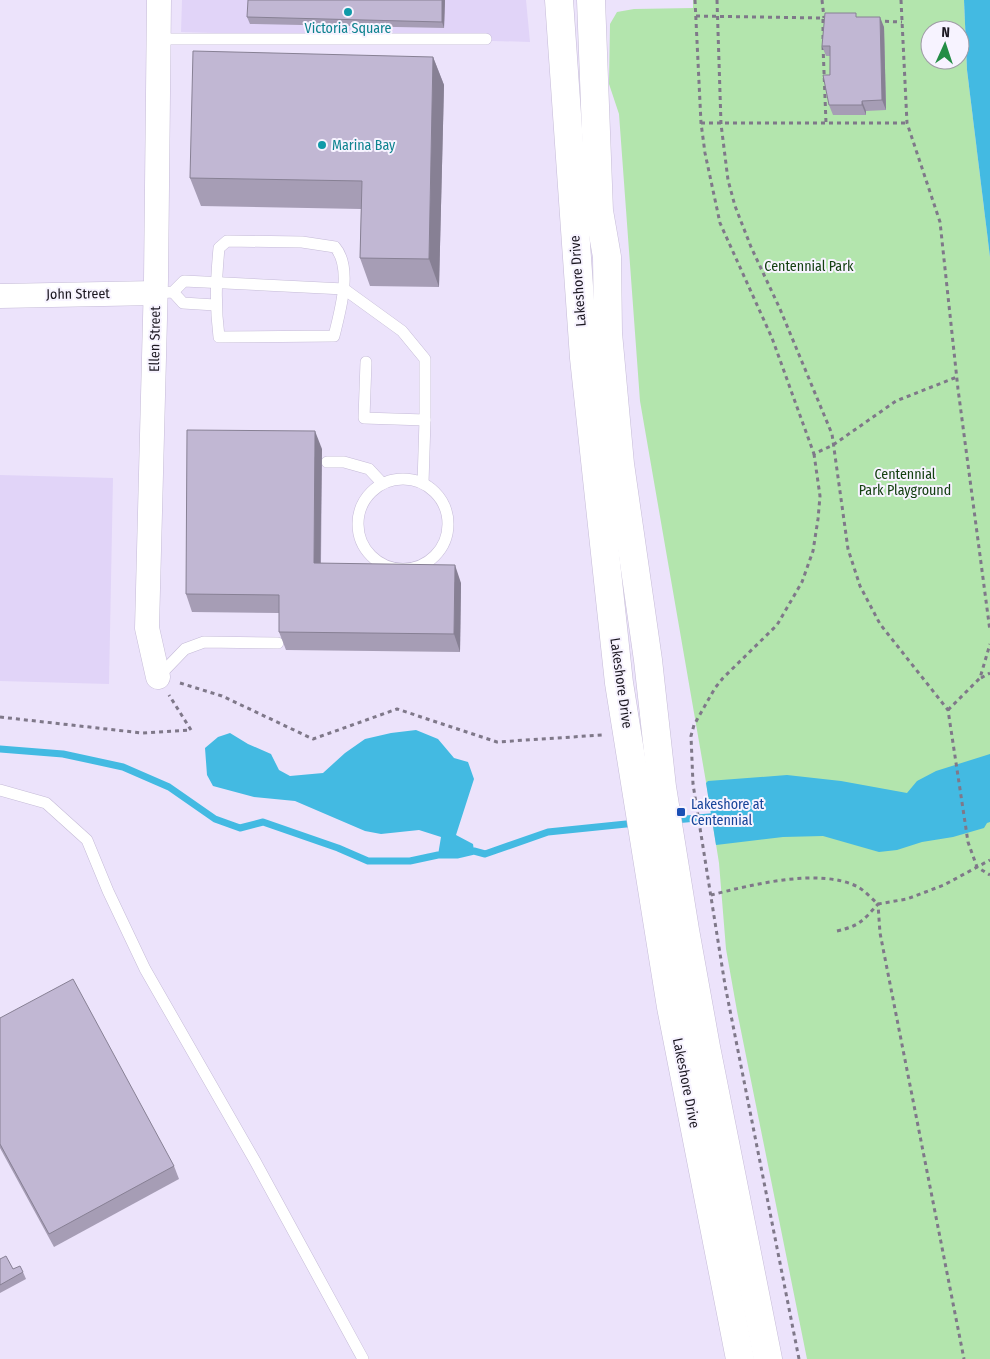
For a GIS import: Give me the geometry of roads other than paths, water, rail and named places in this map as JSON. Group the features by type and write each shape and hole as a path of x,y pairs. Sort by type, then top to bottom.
{"main road":[{"name":"Lakeshore Drive","path":"559,0 584,358 619,682 649,789 659,849 671,1007 740,1359"},
{"path":"591,0 599,211 606,257 608,333 620,464 648,660 649,789"},
{"path":"659,849 685,930 706,1047 768,1359"}],"street":[{"name":"Ellen Street","path":"158,677 147,628 164,292 158,40 159,0"},
{"name":"John Street","path":"0,296 164,292"}],"lane":[{"path":"158,40 214,38 486,39"},
{"path":"227,241 302,242 335,247 341,254 344,289 334,336 219,337 216,283 219,248 227,241"},
{"path":"216,305 183,303 164,292 184,280 344,289 402,331 425,359 423,483"},
{"path":"366,362 364,418 425,420"},
{"path":"327,462 344,462 369,468 382,483"},
{"path":"393,479 408,479 423,483 435,492 443,503 448,517 447,532 442,546 433,557 421,565 407,569 393,568 379,563 367,552 360,539 357,524 360,508 367,495 382,483 393,479"},
{"path":"158,677 185,649 204,642 278,643"},
{"path":"0,790 46,803 87,840 108,891 145,969 255,1161 363,1359"}],"water":[{"path":"964,0 990,0 990,257 967,70 970,70 970,20 965,20"},
{"path":"416,730 438,739 454,758 468,762 474,779 456,835 473,844 474,851 457,855 438,855 441,837 419,830 381,834 365,831 295,801 254,797 213,786 207,775 205,748 218,737 230,733 248,744 271,754 279,770 290,776 323,773 345,753 365,739"},
{"path":"990,754 990,822 984,828 953,837 922,842 897,850 879,852 823,836 783,837 716,845 706,783 708,781 787,775 841,781 907,793 917,781 936,771"}],"waterway":[{"path":"0,749 63,754 123,767 169,787 215,819 240,828 263,822 338,848 368,861 410,861 438,855 457,855 474,851 485,854 548,832 636,823"},
{"path":"674,820 721,816"}],"place":[{"name":"Victoria Square","path":"348,12"},
{"name":"Marina Bay","path":"322,145"},
{"name":"Lakeshore at Centennial","path":"681,812"}],"park label":[{"name":"Centennial Park","path":"809,266"},
{"name":"Centennial Park Playground","path":"905,482"}]}
